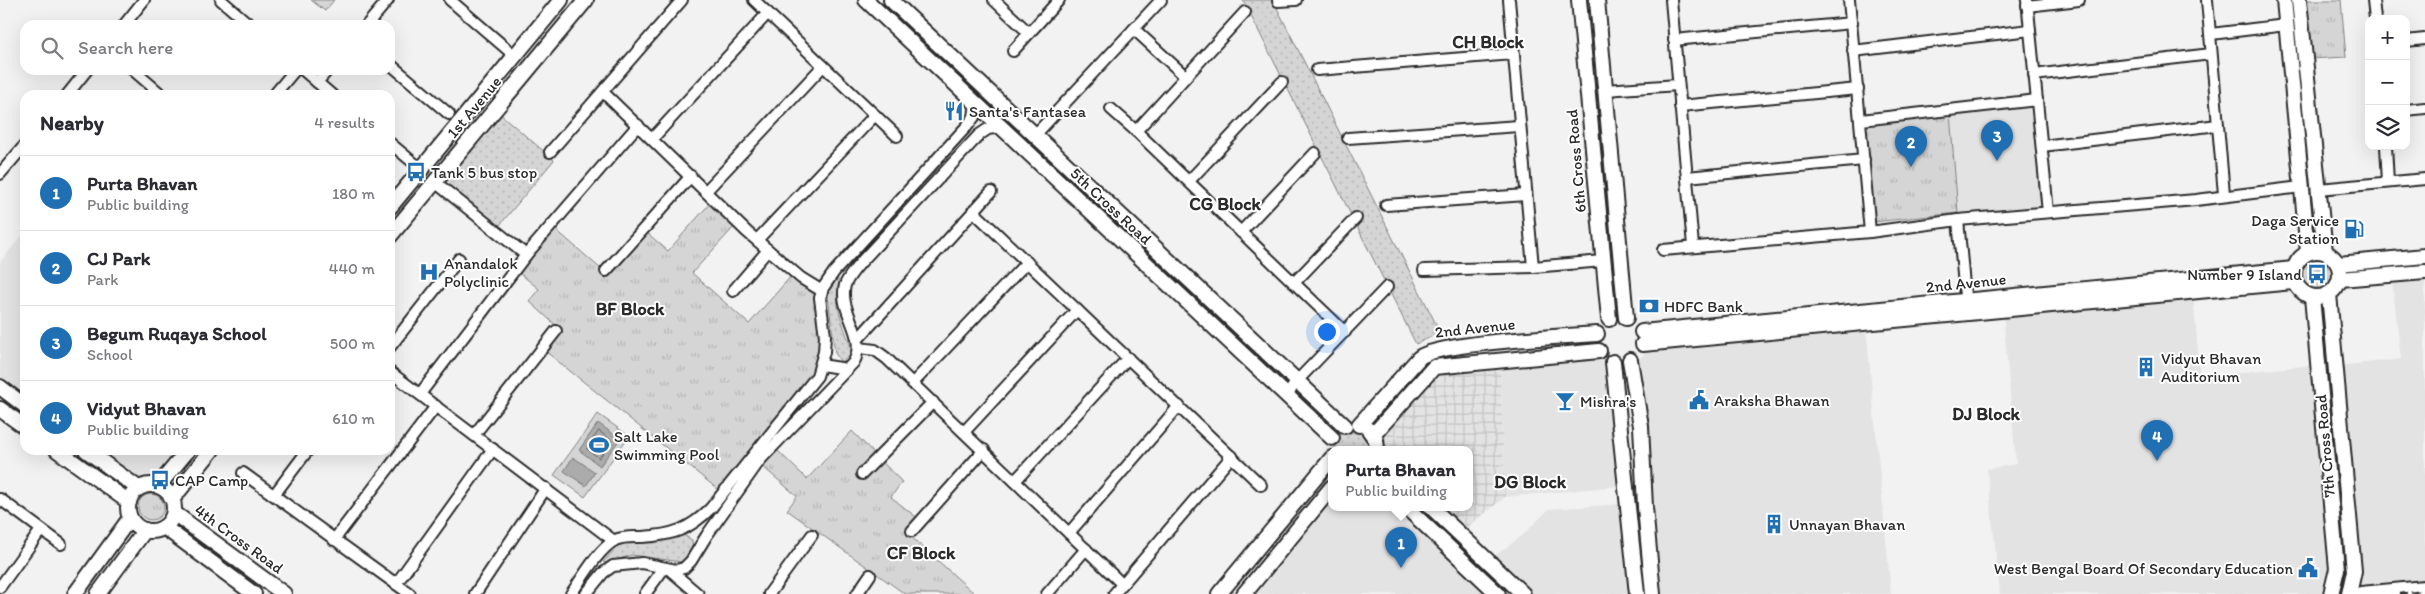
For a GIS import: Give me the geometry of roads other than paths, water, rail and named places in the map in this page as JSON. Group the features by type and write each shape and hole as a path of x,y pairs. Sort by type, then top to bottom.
{"street":[{"path":"128,20 144,0"},
{"path":"221,0 244,20"},
{"path":"371,20 388,0"},
{"path":"450,0 515,56"},
{"path":"395,201 562,0"},
{"name":"1st Avenue","path":"395,225 435,182 586,0"},
{"path":"550,152 682,0"},
{"path":"754,0 897,136"},
{"name":"5th Cross Road","path":"866,0 1332,438"},
{"name":"5th Cross Road","path":"891,0 1345,426"},
{"path":"994,0 1029,33"},
{"path":"1013,51 1059,0"},
{"path":"1278,2 1296,0"},
{"path":"1509,0 1532,267"},
{"name":"6th Cross Road","path":"1579,0 1609,319"},
{"name":"6th Cross Road","path":"1597,0 1626,318"},
{"path":"1671,0 1693,246"},
{"path":"1849,0 1870,232"},
{"path":"2048,212 2027,3 2079,0"},
{"path":"2207,0 2224,194"},
{"path":"2284,0 2308,252"},
{"path":"2299,0 2325,252"},
{"path":"2373,0 2375,15"},
{"path":"1035,135 1157,2"},
{"path":"1136,130 1245,12"},
{"path":"652,139 768,13"},
{"path":"1674,40 1852,23"},
{"path":"2211,34 2286,25"},
{"path":"1134,29 1185,76"},
{"path":"1853,51 2030,30"},
{"path":"2410,40 2425,39"},
{"path":"1584,50 1601,48"},
{"path":"1317,70 1514,54"},
{"path":"2034,74 2211,54"},
{"path":"706,191 824,66"},
{"path":"395,68 449,114"},
{"path":"71,90 83,75"},
{"path":"139,75 156,90"},
{"path":"278,90 291,75"},
{"path":"309,75 326,90"},
{"path":"317,82 323,75"},
{"path":"1189,181 1282,82"},
{"path":"1605,90 1678,85"},
{"path":"1680,106 1858,89"},
{"path":"603,92 768,250 802,278 822,291"},
{"path":"1861,120 2037,100"},
{"path":"571,594 594,562 614,541 623,537 661,536 679,532 695,524 711,508 743,466 812,385 821,365 825,336 820,298 822,291 834,272 968,125 974,117 976,103"},
{"path":"2410,110 2425,108"},
{"path":"1111,109 1136,130 1345,332"},
{"path":"757,240 875,115"},
{"path":"420,394 526,255 638,125"},
{"path":"2042,146 2218,125"},
{"path":"1348,138 1519,126"},
{"path":"859,344 845,298 845,286 848,279 860,262 979,135 988,129 1001,127"},
{"path":"1591,139 1608,137"},
{"path":"395,147 421,169"},
{"path":"2386,150 2388,182"},
{"path":"0,174 20,151"},
{"path":"1241,232 1315,153"},
{"path":"1686,177 1864,160"},
{"path":"606,271 691,176"},
{"path":"2319,189 2425,179"},
{"path":"435,182 526,255"},
{"path":"1664,250 1870,232 1958,220 2196,200 2224,194 2301,187"},
{"path":"1079,200 1091,188"},
{"path":"908,191 918,200"},
{"path":"586,594 603,573 612,566 642,563 667,569 684,568 691,562 707,535 760,460 854,362 859,344 991,192"},
{"path":"1386,205 1526,195"},
{"path":"973,211 1262,485"},
{"path":"1294,283 1356,218"},
{"path":"1958,220 1966,307"},
{"path":"733,291 768,250"},
{"path":"2308,252 2325,252 2334,258 2338,264 2340,279 2337,287 2324,297 2312,297 2300,290 2294,275 2298,261 2308,252"},
{"path":"2338,264 2425,256"},
{"path":"395,341 459,259"},
{"path":"1424,270 1532,267 1604,261"},
{"path":"913,383 1027,262"},
{"path":"834,272 848,279"},
{"path":"2340,279 2425,272"},
{"name":"2nd Avenue","path":"1642,338 2294,275"},
{"path":"1287,395 1297,381 1387,288"},
{"name":"7th Cross Road","path":"2329,294 2354,571 2349,594"},
{"name":"7th Cross Road","path":"2312,297 2337,570 2331,594"},
{"path":"964,432 1078,310"},
{"path":"1626,318 1637,324 1642,338 1640,352 1630,360 1613,362 1599,351 1597,334 1600,327 1609,319 1626,318"},
{"path":"474,435 556,331"},
{"name":"2nd Avenue","path":"1360,425 1426,352 1482,344 1597,334"},
{"path":"859,344 875,350 913,383 1121,583"},
{"name":"2nd Avenue","path":"1373,435 1434,367 1599,351"},
{"path":"1015,481 1128,358"},
{"path":"1630,360 1641,426 1645,507 1654,594"},
{"path":"1613,362 1637,594"},
{"path":"821,365 847,369"},
{"path":"395,376 614,541"},
{"path":"0,387 20,402"},
{"path":"862,474 933,402"},
{"path":"334,540 436,406"},
{"path":"1069,533 1179,406"},
{"path":"0,409 20,423"},
{"path":"1330,446 1332,438 1345,426 1360,425 1373,435 1376,446"},
{"path":"396,584 493,449"},
{"path":"912,531 984,450"},
{"path":"64,455 129,502"},
{"path":"93,455 138,488"},
{"path":"159,485 184,455"},
{"path":"173,498 208,455"},
{"path":"274,495 304,455"},
{"path":"1114,594 1121,583 1232,456"},
{"path":"1219,594 1328,463"},
{"path":"243,472 410,594"},
{"path":"164,527 174,513 173,498 168,491 159,485 153,484 138,488 129,502 130,518 134,524 145,530 164,527 248,589 259,587 255,573 246,569 240,573 248,589"},
{"path":"475,594 546,488"},
{"path":"1244,594 1328,492"},
{"path":"0,499 61,544"},
{"path":"1628,509 1645,507"},
{"path":"1410,511 1498,594"},
{"path":"1435,511 1523,594"},
{"name":"4th Cross Road","path":"174,513 284,594"},
{"path":"75,594 130,518"},
{"path":"695,524 707,535"},
{"path":"0,587 41,530"},
{"path":"98,594 145,530"},
{"path":"769,594 812,535"},
{"path":"1046,594 1086,549"},
{"path":"594,562 603,573"},
{"path":"645,594 667,569"},
{"path":"667,569 698,594"},
{"path":"856,594 870,576"},
{"path":"2361,594 2425,588"}],"water":[{"name":"Salt Lake Swimming Pool","path":"598,423 620,439 600,466 579,450"},
{"path":"573,457 595,472 586,486 564,471"}],"railway":[{"path":"2399,594 2425,591"}],"place":[{"name":"Santa's Fantasea","path":"954,111"},
{"name":"Begum Ruqaya School","path":"1997,161"},
{"name":"CJ Park","path":"1911,167"},
{"name":"Tank 5 bus stop","path":"416,172"},
{"name":"Daga Service Station","path":"2354,229"},
{"name":"Anandalok Polyclinic","path":"429,272"},
{"name":"Number 9 Island","path":"2317,274"},
{"name":"HDFC Bank","path":"1649,306"},
{"name":"Vidyut Bhavan Auditorium","path":"2146,367"},
{"name":"Araksha Bhawan","path":"1699,400"},
{"name":"Mishra's","path":"1565,401"},
{"name":"Salt Lake Swimming Pool","path":"599,445"},
{"name":"Vidyut Bhavan","path":"2157,461"},
{"name":"CAP Camp","path":"160,480"},
{"name":"Unnayan Bhavan","path":"1774,524"},
{"name":"Purta Bhavan","path":"1401,568"},
{"name":"West Bengal Board Of Secondary Education","path":"2308,568"}],"district":[{"name":"CH Block","path":"1488,42"},
{"name":"CG Block","path":"1225,204"},
{"name":"BF Block","path":"630,309"},
{"name":"DJ Block","path":"1986,414"},
{"name":"DG Block","path":"1530,482"},
{"name":"CF Block","path":"921,553"}]}
